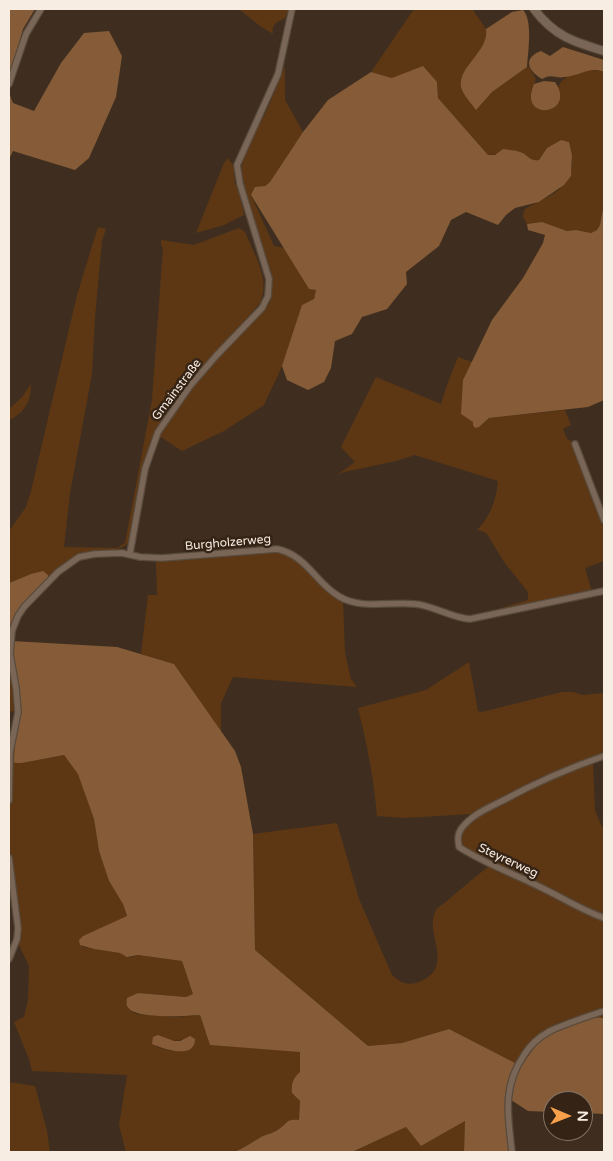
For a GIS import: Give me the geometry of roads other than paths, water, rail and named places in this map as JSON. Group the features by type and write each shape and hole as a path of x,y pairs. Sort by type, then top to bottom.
{"street":[{"path":"9,84 26,34 41,9"},
{"name":"Gmainstraße","path":"130,554 145,469 158,432 190,386 262,308 268,296 269,279 240,184 238,165 278,74 292,9"},
{"path":"534,9 546,23 563,37 578,44 604,51"},
{"path":"575,444 604,520"},
{"name":"Burgholzerweg","path":"130,554 140,557 162,558 277,549 299,558 335,594 349,601 373,604 416,604 464,619 483,618 604,591"},
{"path":"9,800 11,747 18,712 10,642 18,616 37,593 73,560 85,555 117,552 130,554"},
{"name":"Steyrerweg","path":"604,756 535,783 476,815 461,829 458,838 459,847 471,855 542,888 570,904 604,918"},
{"path":"9,858 18,928 17,939 9,958"},
{"path":"512,1152 508,1109 509,1088 515,1070 524,1055 534,1042 548,1032 604,1011"}]}
